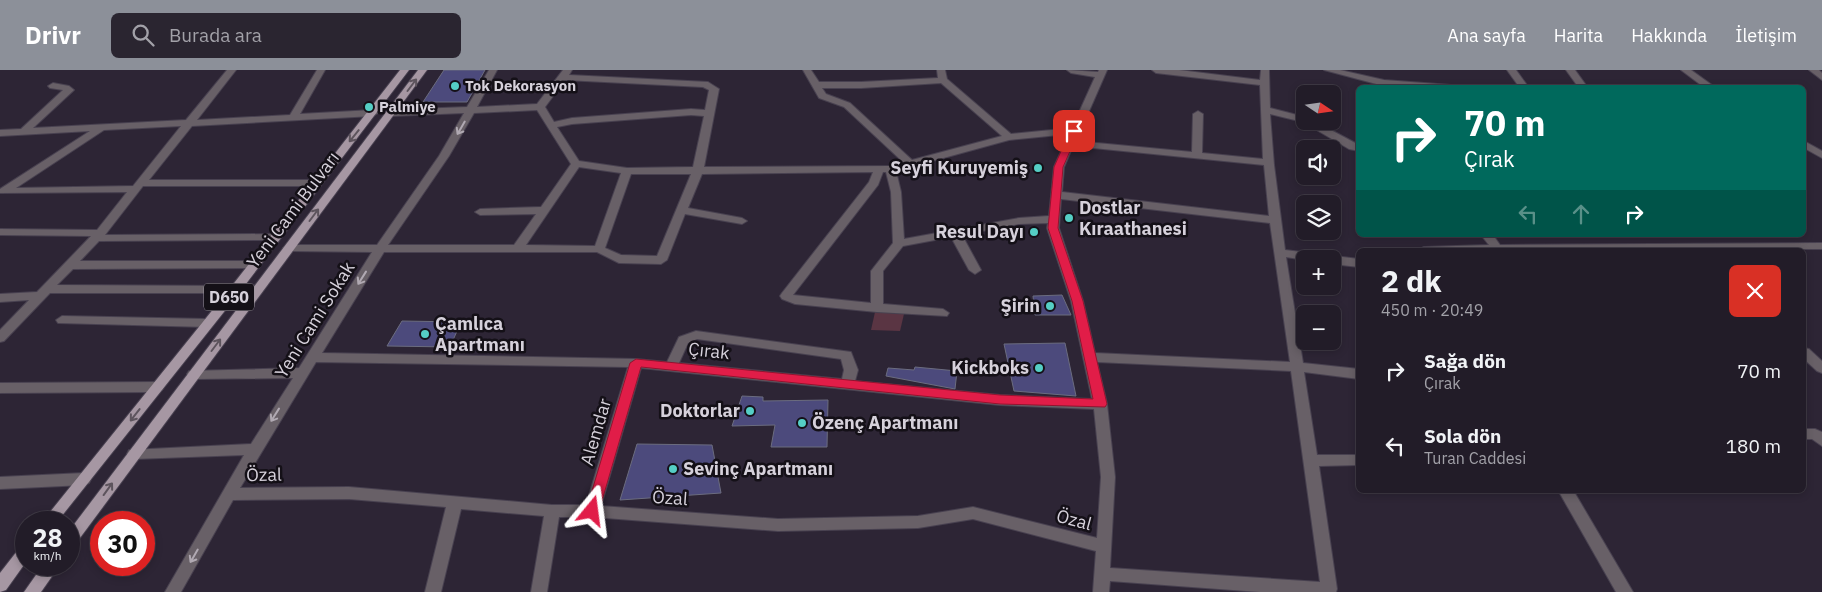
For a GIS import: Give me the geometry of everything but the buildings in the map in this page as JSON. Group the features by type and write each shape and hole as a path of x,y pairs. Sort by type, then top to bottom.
{"main road":[{"name":"Yeni Cami Bulvarı","path":"58,511 255,265 405,70"},
{"name":"Yeni Cami Bulvarı","path":"80,527 424,70"},
{"path":"0,585 15,565"},
{"path":"32,592 44,576"}],"street":[{"path":"0,338 98,235 232,70"},
{"path":"293,117 321,70"},
{"name":"Yeni Cami Sokak","path":"172,592 301,373 382,247 444,156 472,110 493,70"},
{"path":"807,70 822,96 847,106 910,163"},
{"path":"1071,70 1102,72 1059,167 1053,228 1077,301 1100,404 1108,477 1102,546 1103,574 1101,592"},
{"path":"1103,574 1202,582 1329,588 1312,461 1280,253 1265,110 1265,77 1156,70"},
{"path":"1328,70 1386,85"},
{"path":"1376,70 1386,85"},
{"path":"1511,70 1524,85"},
{"path":"1570,70 1582,85"},
{"path":"1684,70 1707,85"},
{"path":"1813,70 1822,77"},
{"path":"289,248 599,249 619,259 661,260 698,170 714,89 705,84 566,74 540,107 391,113"},
{"path":"816,85 860,85 942,75 1009,137"},
{"path":"23,132 69,90 54,86"},
{"path":"540,107 576,164"},
{"path":"1265,110 1296,118"},
{"path":"552,125 691,112 709,113"},
{"path":"0,133 373,113"},
{"path":"1197,156 1198,114"},
{"path":"2,192 102,128"},
{"path":"1322,130 1356,148"},
{"path":"576,164 627,171 884,169 1009,137 1074,131"},
{"path":"1069,144 1270,163"},
{"path":"1806,145 1822,156"},
{"path":"518,248 576,164"},
{"path":"877,308 877,271 899,243 896,192 884,169"},
{"path":"884,169 786,296 795,300 943,314"},
{"path":"599,249 627,171"},
{"path":"2,192 138,186 317,182"},
{"path":"1056,195 1276,220"},
{"path":"480,212 546,210"},
{"path":"681,210 742,221"},
{"path":"899,243 1018,221 1054,219"},
{"path":"0,232 276,237"},
{"path":"955,233 975,270"},
{"path":"1489,237 1498,248 1684,248 1724,245 1822,246"},
{"path":"1541,237 1550,247"},
{"path":"1716,237 1724,245"},
{"path":"1280,253 1296,255"},
{"path":"1341,261 1356,263"},
{"path":"69,265 255,265"},
{"path":"0,298 43,292 235,290"},
{"path":"62,320 208,323"},
{"path":"671,366 683,340 696,335 846,355 851,370 847,385"},
{"path":"1806,354 1822,368"},
{"name":"Çırak","path":"312,357 636,363 1000,400 1100,404"},
{"path":"1091,357 1297,367 1356,374"},
{"name":"Alemdar","path":"592,511 636,363"},
{"path":"194,374 301,373"},
{"path":"0,388 157,387"},
{"path":"1806,434 1815,434 1822,441"},
{"path":"134,454 255,449"},
{"path":"1312,461 1356,460"},
{"path":"0,483 84,479"},
{"name":"Özal","path":"230,494 349,493 552,511 592,511 778,525 918,522 973,513 1102,546"},
{"path":"1567,493 1625,592"},
{"path":"433,592 454,501"},
{"path":"538,592 552,511"}],"shaded area":[{"path":"875,312 904,314 900,331 871,330"}],"place":[{"name":"Tok Dekorasyon","path":"455,86"},
{"name":"Palmiye","path":"369,107"},
{"name":"Seyfi Kuruyemiş","path":"1038,168"},
{"name":"Dostlar Kıraathanesi","path":"1069,218"},
{"name":"Resul Dayı","path":"1034,232"},
{"name":"Şirin","path":"1050,306"},
{"name":"Çamlıca Apartmanı","path":"425,334"},
{"name":"Kickboks","path":"1039,368"},
{"name":"Doktorlar","path":"750,411"},
{"name":"Özenç Apartmanı","path":"802,423"},
{"name":"Sevinç Apartmanı","path":"673,469"}],"route":[{"path":"592,511 636,363 1000,400 1100,404 1077,301 1053,228 1059,167 1074,131"}]}
